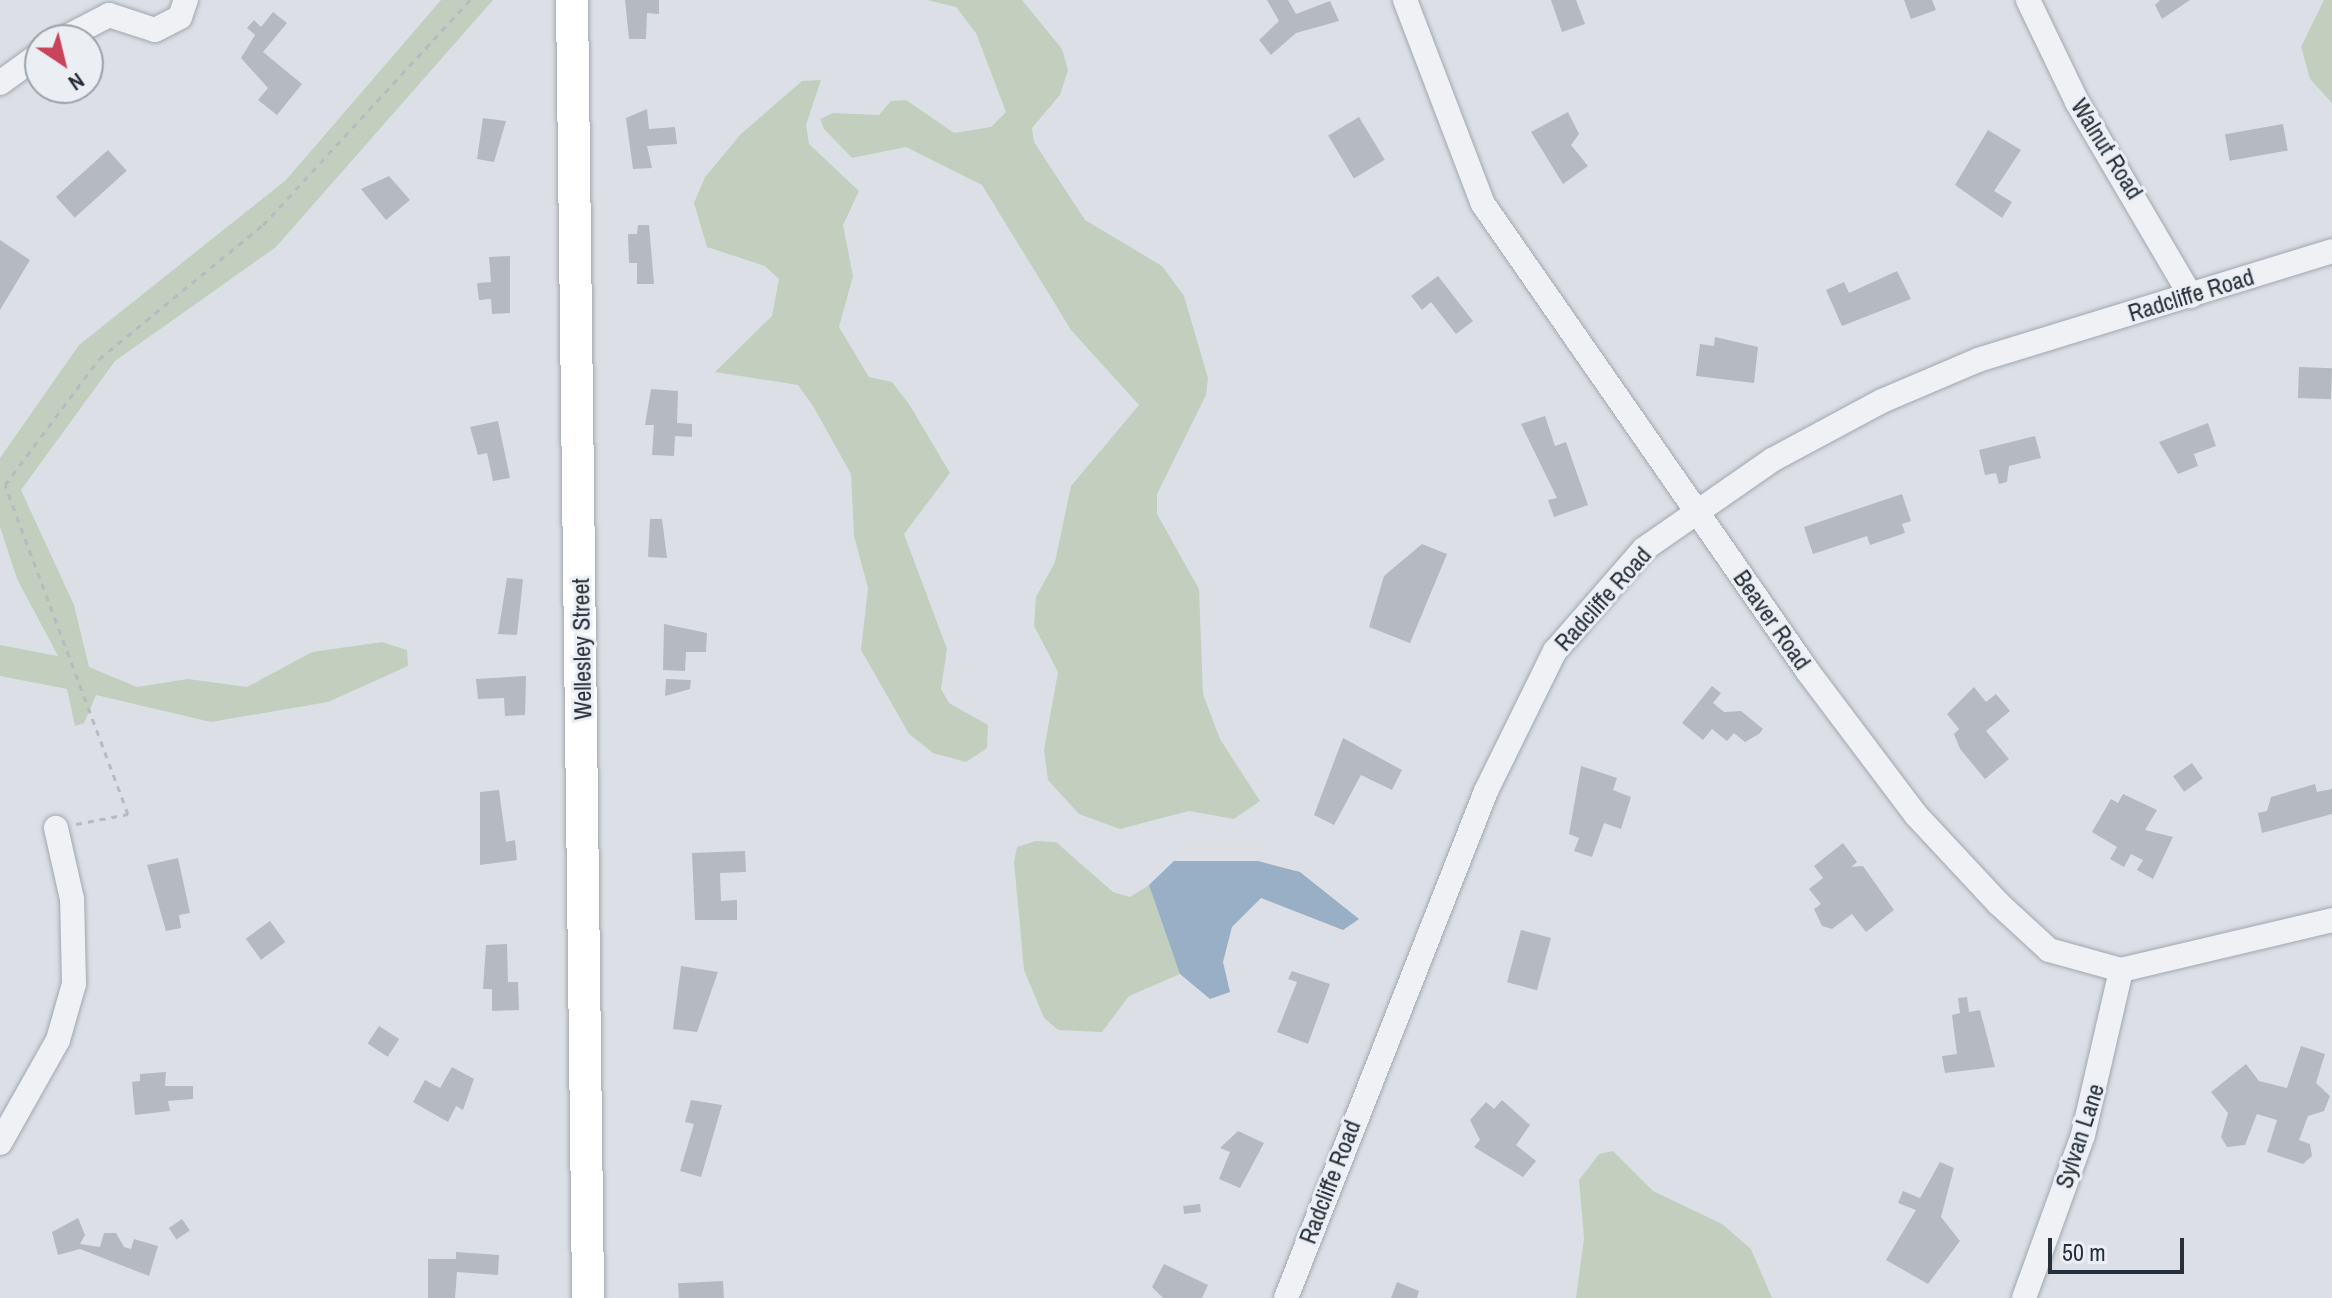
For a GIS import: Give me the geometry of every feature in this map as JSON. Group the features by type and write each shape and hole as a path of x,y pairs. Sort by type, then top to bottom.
{"main road":[{"name":"Wellesley Street","path":"572,0 588,1298"}],"street":[{"path":"86,24 112,7 155,30 180,17 186,0"},
{"name":"Beaver Road","path":"1405,0 1483,204 1697,513 1937,837 2049,950 2121,970 2332,920"},
{"name":"Walnut Road","path":"2028,0 2077,102 2191,296"},
{"path":"0,83 24,66"},
{"name":"Radcliffe Road","path":"1286,1298 1486,791 1555,651 1644,549 1772,460 1882,401 1978,360 2332,251"},
{"path":"0,1143 58,1040 74,984 72,899 56,828"},
{"name":"Sylvan Lane","path":"2024,1298 2083,1135 2121,970"}],"path":[{"path":"56,828 128,814 5,485 99,359 263,225 470,0"}],"green space":[{"path":"441,0 493,0 276,247 115,361 21,490 74,605 89,667 137,687 188,679 247,687 312,652 382,642 407,650 408,666 328,702 211,722 96,695 84,723 75,726 67,689 0,676 0,645 58,656 17,579 0,527 0,458 79,345 286,180"},
{"path":"927,0 1022,0 1062,49 1068,70 1060,95 1032,128 1034,142 1085,220 1162,266 1184,296 1208,378 1206,395 1157,494 1157,514 1199,589 1203,694 1220,739 1260,801 1234,819 1189,811 1120,829 1079,814 1048,780 1044,750 1058,672 1034,626 1036,597 1055,562 1071,486 1139,405 1071,330 982,185 906,147 852,158 824,129 820,119 833,113 879,115 891,101 906,100 954,133 991,127 1006,112 976,33 956,7"},
{"path":"2324,0 2332,0 2332,103 2310,79 2301,47"},
{"path":"821,80 806,125 809,144 859,191 843,225 853,276 839,327 869,377 892,382 909,404 950,473 904,534 947,649 941,689 949,703 988,725 987,748 966,762 933,753 909,734 861,650 868,588 854,536 851,474 813,406 798,385 715,372 772,316 779,279 765,266 707,247 694,203 705,177 741,134 802,81"},
{"path":"1036,841 1056,842 1113,892 1130,897 1149,885 1165,916 1180,974 1129,996 1102,1032 1058,1030 1044,1018 1024,970 1014,862 1017,847"},
{"path":"1613,1151 1653,1191 1722,1224 1751,1249 1772,1298 1576,1298 1584,1238 1579,1180 1599,1154"}],"water":[{"path":"1174,861 1258,861 1300,872 1359,919 1343,930 1261,898 1232,927 1223,962 1230,992 1210,999 1180,974 1149,885"}],"building":[{"path":"625,0 659,0 659,14 647,13 646,39 629,39"},
{"path":"1267,0 1288,0 1296,14 1330,1 1339,21 1296,33 1271,55 1259,40 1279,21"},
{"path":"1551,0 1576,0 1585,24 1562,32"},
{"path":"1904,0 1932,0 1936,10 1911,19"},
{"path":"2160,0 2190,0 2162,19 2155,5"},
{"path":"273,12 287,23 263,52 302,84 277,115 258,100 268,88 241,58 255,35 247,28 254,20 261,27"},
{"path":"647,109 649,129 675,127 677,144 647,146 652,168 633,169 626,118"},
{"path":"1568,112 1579,134 1571,145 1588,166 1563,184 1531,132"},
{"path":"1359,117 1385,160 1354,178 1328,136"},
{"path":"483,118 506,121 494,162 477,159"},
{"path":"2283,124 2288,151 2230,161 2225,134"},
{"path":"1988,130 2021,150 1994,191 2012,202 2002,218 1955,185"},
{"path":"108,150 127,171 75,218 56,197"},
{"path":"389,176 410,200 386,220 361,189"},
{"path":"638,225 649,225 654,284 637,284 637,263 629,263 628,234 637,234"},
{"path":"0,240 30,260 0,310"},
{"path":"510,256 510,313 492,314 491,299 479,300 477,283 491,282 489,257"},
{"path":"1897,271 1911,299 1842,326 1826,290 1844,282 1849,293"},
{"path":"1438,276 1473,321 1456,334 1431,302 1422,310 1411,296"},
{"path":"1715,337 1758,347 1754,383 1696,376 1700,344 1714,346"},
{"path":"2299,367 2332,368 2331,399 2298,398"},
{"path":"651,389 678,391 677,423 692,424 692,437 675,436 674,456 652,455 654,425 645,425"},
{"path":"1545,416 1555,446 1566,442 1588,505 1554,517 1548,500 1557,498 1521,424"},
{"path":"498,421 510,478 493,481 487,453 478,455 470,427"},
{"path":"2208,423 2216,446 2194,454 2198,466 2178,474 2159,442"},
{"path":"2035,436 2041,458 2009,466 2007,482 1999,484 1996,473 1985,475 1979,450"},
{"path":"1902,494 1911,521 1902,524 1905,533 1870,545 1867,536 1813,554 1804,527"},
{"path":"650,519 662,519 667,558 648,557"},
{"path":"1422,544 1447,554 1410,643 1369,627 1384,576"},
{"path":"507,578 523,579 517,635 498,634"},
{"path":"664,624 707,633 706,652 686,652 685,671 663,670"},
{"path":"526,676 525,715 505,716 504,698 478,699 476,679"},
{"path":"666,679 691,680 690,689 665,696"},
{"path":"1712,686 1721,693 1713,703 1724,712 1741,711 1763,729 1759,734 1745,742 1734,733 1727,741 1712,729 1703,740 1682,723"},
{"path":"1974,687 1986,702 1996,694 2010,711 1986,731 2009,759 1985,779 1960,749 1954,734 1959,729 1947,714"},
{"path":"1343,738 1402,770 1392,790 1361,775 1334,825 1314,815"},
{"path":"2192,763 2203,779 2184,792 2173,776"},
{"path":"1581,766 1617,778 1613,790 1631,797 1621,829 1604,823 1592,857 1574,851 1579,838 1569,834"},
{"path":"2315,784 2317,792 2332,789 2332,814 2262,833 2258,813 2267,811 2271,797"},
{"path":"499,790 506,842 515,840 517,860 480,865 480,792"},
{"path":"2123,794 2157,810 2145,830 2173,837 2153,879 2137,870 2143,860 2131,854 2124,867 2110,859 2117,847 2092,832 2111,799 2118,803"},
{"path":"1843,843 1857,862 1851,867 1863,866 1894,910 1866,932 1852,914 1832,929 1822,926 1814,909 1821,904 1809,889 1823,878 1814,866"},
{"path":"745,851 746,872 720,873 721,901 737,900 737,920 695,920 692,853"},
{"path":"178,858 190,913 179,915 181,928 166,931 147,865"},
{"path":"270,921 285,942 261,960 246,939"},
{"path":"1521,930 1551,938 1537,990 1507,982"},
{"path":"507,944 508,982 518,982 519,1010 492,1011 492,989 483,989 486,945"},
{"path":"681,966 718,972 697,1032 673,1029"},
{"path":"1292,971 1330,984 1308,1044 1277,1032 1297,982 1288,979"},
{"path":"1967,997 1969,1012 1980,1010 1995,1067 1945,1073 1942,1056 1957,1054 1952,1015 1960,1013 1958,998"},
{"path":"379,1026 399,1039 388,1057 368,1044"},
{"path":"2301,1046 2325,1054 2316,1083 2330,1096 2324,1111 2308,1116 2299,1140 2310,1144 2312,1156 2303,1164 2267,1152 2277,1120 2257,1114 2245,1145 2227,1147 2221,1137 2228,1113 2211,1092 2246,1064 2259,1081 2287,1088"},
{"path":"452,1067 474,1079 463,1110 456,1106 448,1122 413,1102 425,1080 440,1088"},
{"path":"166,1072 165,1086 193,1086 193,1099 168,1101 170,1111 135,1115 132,1082 140,1081 140,1074"},
{"path":"691,1100 722,1105 701,1177 680,1171 694,1124 685,1122"},
{"path":"1502,1100 1530,1125 1516,1145 1536,1161 1523,1177 1474,1147 1480,1140 1470,1120 1486,1102 1494,1109"},
{"path":"1238,1131 1264,1143 1240,1188 1219,1179 1230,1152 1220,1148"},
{"path":"1940,1162 1954,1168 1941,1217 1960,1241 1928,1284 1886,1260 1916,1210 1898,1203 1903,1191 1920,1198"},
{"path":"1200,1204 1201,1212 1184,1214 1183,1206"},
{"path":"78,1218 85,1235 80,1244 100,1247 104,1233 116,1233 124,1247 131,1249 134,1239 158,1246 149,1276 80,1249 58,1255 52,1232"},
{"path":"182,1219 190,1231 177,1240 169,1228"},
{"path":"456,1252 499,1255 498,1275 457,1272 455,1298 428,1298 428,1259 456,1259"},
{"path":"1164,1264 1208,1285 1202,1298 1163,1298 1152,1287"},
{"path":"723,1281 724,1298 679,1298 678,1283"},
{"path":"1397,1282 1419,1291 1417,1298 1391,1298"}]}
